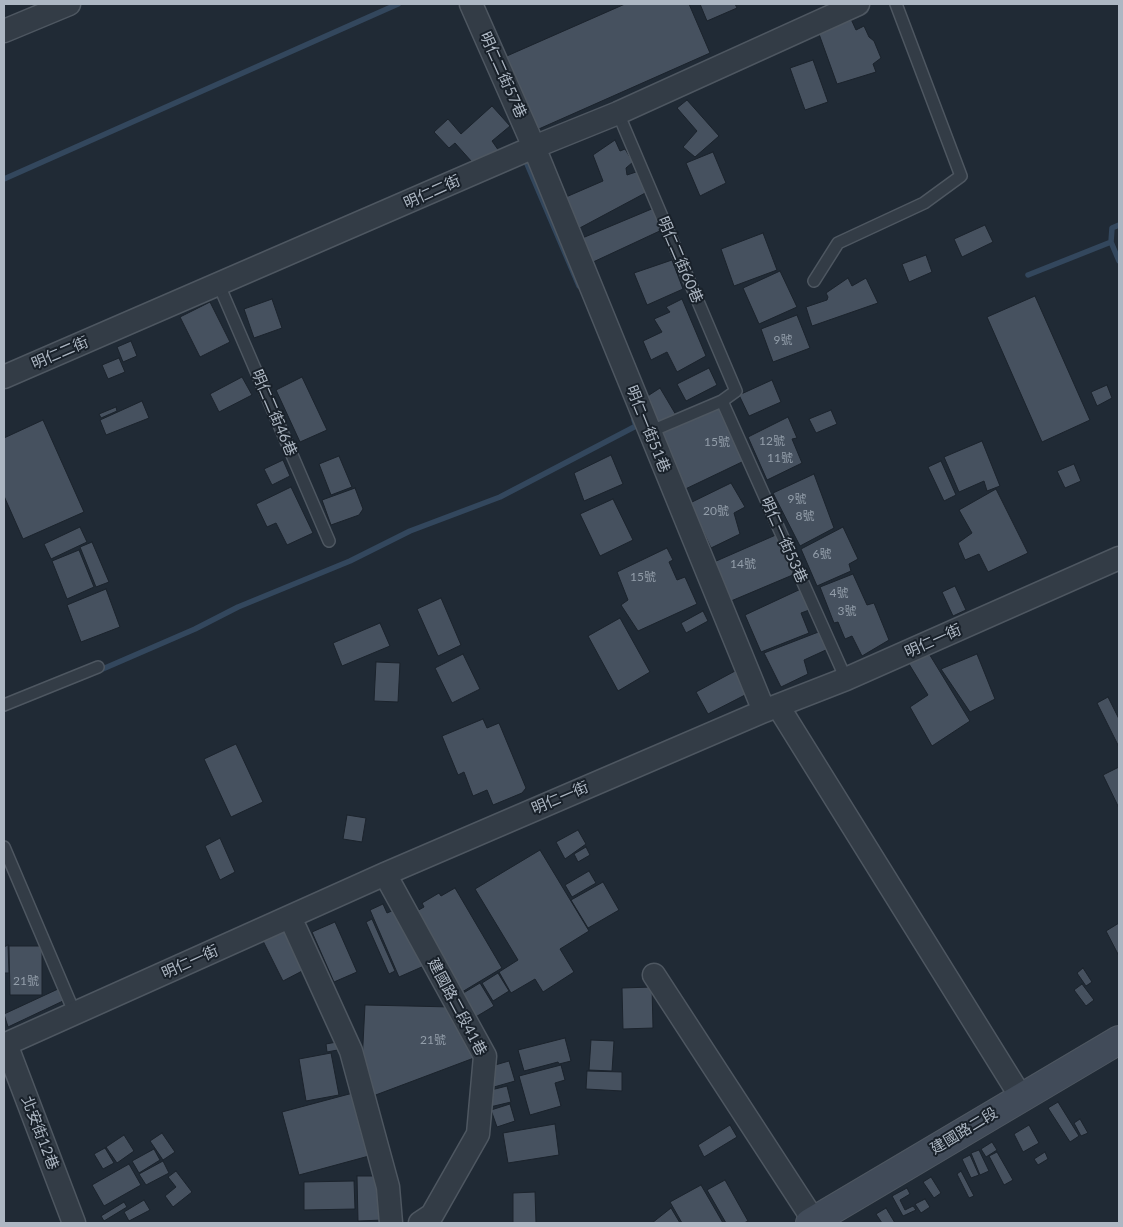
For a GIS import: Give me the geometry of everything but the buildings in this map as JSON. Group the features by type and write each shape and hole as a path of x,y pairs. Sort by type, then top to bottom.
{"street":[{"path":"4,31 69,4"},
{"name":"明仁二街57巷","path":"471,4 534,147"},
{"name":"明仁二街","path":"4,377 534,147 618,113 858,4"},
{"name":"明仁一街51巷","path":"534,147 649,432 771,709 1021,1097"},
{"name":"明仁一街","path":"5,1044 385,874 771,709 846,679 1119,558"},
{"name":"建國路二段41巷","path":"385,874 485,1056 478,1134 432,1215 420,1223"},
{"path":"290,917 351,1051 388,1187 391,1223"},
{"path":"654,975 812,1222"},
{"name":"建國路二段","path":"812,1222 1119,1040"},
{"name":"北安街12巷","path":"5,1044 74,1223"}],"lane":[{"path":"814,281 838,243 924,203 961,176 896,4"},
{"name":"明仁二街60巷","path":"618,113 736,391 722,401"},
{"name":"明仁二街46巷","path":"219,285 329,540"},
{"path":"649,432 722,401"},
{"name":"明仁一街53巷","path":"722,401 846,679"},
{"path":"4,705 98,667"},
{"path":"4,848 75,1014"}],"waterway":[{"path":"4,179 398,4"},
{"path":"524,157 579,286"},
{"path":"1028,275 1111,242 1112,228 1119,225"},
{"path":"1111,242 1119,261"},
{"path":"98,671 195,629 238,607 350,561 410,531 500,497 636,426 634,420"}]}
